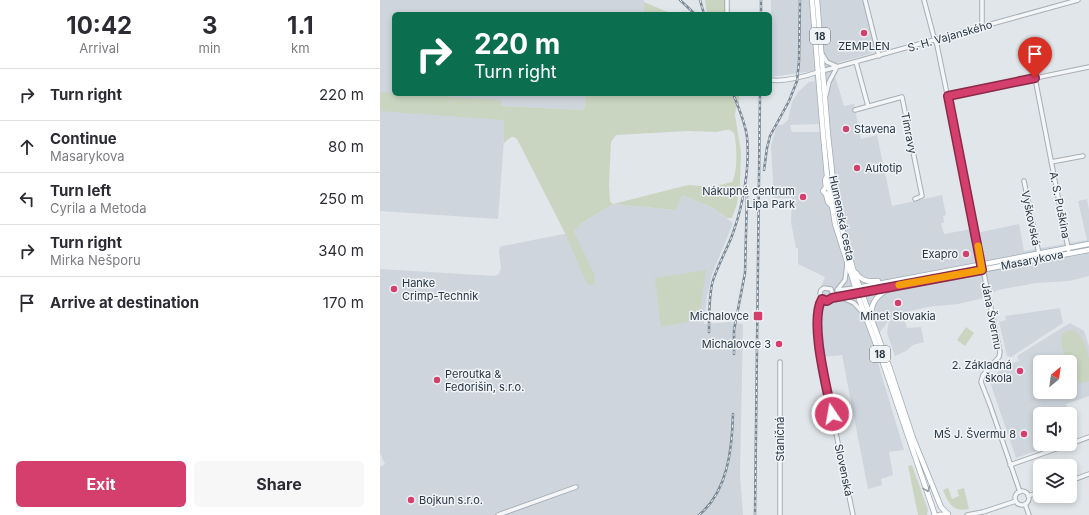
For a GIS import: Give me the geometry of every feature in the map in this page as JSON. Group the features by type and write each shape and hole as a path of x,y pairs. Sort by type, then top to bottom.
{"main road":[{"name":"Humenská cesta","path":"812,0 834,190 844,238 859,290 935,515"},
{"name":"Humenská cesta","path":"817,0 827,176 825,180 826,187 823,191 826,194 828,202 832,206 835,224 847,262 859,290"},
{"name":"Masarykova","path":"859,290 894,286 982,267 1088,248"},
{"name":"Masarykova","path":"1023,259 1039,254 1069,251"},
{"name":"Masarykova","path":"859,290 889,282 982,267"},
{"path":"854,272 861,279 868,282 889,282"},
{"path":"868,317 875,299 880,294 894,286"},
{"name":"Humenská cesta","path":"868,317 889,366 915,445 940,505 949,515"},
{"path":"939,515 949,515"}],"street":[{"path":"727,0 727,12"},
{"path":"864,0 879,56"},
{"path":"924,0 948,96 982,267"},
{"path":"982,0 982,28"},
{"name":"S. H. Vajanského","path":"772,80 797,78 820,72 1078,0"},
{"path":"820,46 827,62 837,67 828,82 825,108"},
{"path":"856,62 868,106"},
{"path":"948,96 1089,67"},
{"name":"A. S. Puškina","path":"1035,78 1069,251"},
{"name":"Timravy","path":"855,110 902,97 922,196 915,199"},
{"name":"A. S. Puškina","path":"1051,162 1083,156"},
{"name":"Vyškovská","path":"1024,181 1039,254"},
{"path":"837,290 845,280 847,262"},
{"name":"Jána Švermu","path":"982,267 1000,352 999,357 982,375 980,382 1020,492"},
{"path":"827,287 832,290 859,290 840,297 832,298 827,301 822,299 820,295 822,289 827,287"},
{"path":"832,290 832,298"},
{"path":"840,297 854,303 868,317"},
{"name":"Slovenská","path":"822,299 819,307 818,336 820,356 853,515"},
{"name":"Staničná","path":"780,362 780,515"},
{"path":"1077,441 1089,437"},
{"path":"1010,465 1051,451"},
{"path":"1054,451 1056,455"},
{"path":"1043,454 1045,459"},
{"path":"1077,478 1089,474"},
{"path":"498,515 576,487"},
{"path":"1016,501 1016,496 1020,492 1025,492 1028,496 1028,502 1025,504"},
{"path":"1028,496 1033,494"},
{"path":"967,515 983,512 1016,501 1020,504 1025,504"},
{"path":"1025,504 1029,515"},
{"path":"977,515 983,512"}],"shaded area":[{"path":"380,0 644,0 643,12 392,12 392,96 586,96 584,110 501,106 505,126 498,219 380,211"},
{"path":"771,0 863,0 876,52 837,63 837,73 835,76 844,106 854,104 861,139 877,135 892,206 942,195 946,215 943,216 944,223 941,223 944,234 971,229 981,232 1019,224 1024,251 1087,240 1078,201 1087,199 1089,210 1089,276 1069,281 1036,283 998,290 984,298 958,304 927,307 899,314 905,322 907,328 921,327 924,342 913,345 906,351 895,356 887,333 889,320 872,343 904,450 889,452 893,475 881,479 882,485 868,489 842,355 822,357 820,342 821,309 818,294 825,277 798,264 798,248 796,248 791,222 792,198 774,198 771,146 777,125 782,125 788,120 792,102 798,92 809,82 815,81 814,70 772,77","holes":["819,124 820,132 792,132 790,125"]},
{"path":"682,195 713,208 733,223 712,274 707,296 704,324 729,322 743,324 740,475 743,515 380,515 380,467 385,464 380,453 380,269 495,276 499,274 501,267 499,252 500,247 574,232 582,223 613,204 676,210"},
{"path":"1060,308 1063,323 1011,357 1007,356 999,322 1006,320 1005,316"},
{"name":"2. Základná škola","path":"1070,323 1084,331 1089,346 1089,396 1066,404 1067,407 1033,407 1033,451 1036,451 1016,458 990,382 993,376 1006,365 1019,361 1017,356"}],"green space":[{"path":"705,0 725,0 725,12 707,12"},
{"path":"644,2 667,12 643,12"},
{"path":"380,92 392,93 392,96 440,96 501,100 501,106 584,110 586,96 739,96 739,103 736,108 735,115 741,152 740,184 737,204 732,218 727,218 713,208 682,195 676,210 613,204 582,223 574,232 595,276 594,285 589,284 586,282 566,235 517,139 511,137 504,143 504,120 380,111","holes":["725,130 730,130 734,133 736,158 735,172 732,182 712,187 688,185 613,204 610,201 609,184 611,142 616,135 688,131 717,132"]},
{"path":"706,270 699,318 691,321 692,318 689,318 688,322 661,327 655,278"},
{"path":"966,327 974,333 965,346 957,340"},
{"path":"1069,330 1073,331 1083,340 1089,359 1089,381 1081,383 1077,381 1077,355 1065,355 1061,344 1064,332"},
{"path":"912,465 928,510 927,515 918,515 908,466"},
{"path":"948,488 952,499 959,496 957,490 964,488 969,509 963,510 955,508 949,503 943,490"}],"railway":[{"path":"680,0 693,12"},
{"path":"700,0 703,12"},
{"path":"761,0 761,12"},
{"path":"764,170 770,136 789,101 797,81 799,61 800,0"},
{"path":"709,332 712,284 737,222 747,174 748,149 746,131 742,115 734,96"},
{"path":"755,515 760,96"},
{"path":"734,354 734,330 745,273 747,195"},
{"path":"699,515 709,505 722,482 729,455 733,414"}],"slow traffic":[{"path":"899,285 982,270 978,246"}],"place":[{"name":"ZEMPLEN","path":"864,33"},
{"name":"Stavena","path":"846,129"},
{"name":"Autotip","path":"857,168"},
{"name":"Nákupné centrum Lipa Park","path":"803,197"},
{"name":"Exapro","path":"966,254"},
{"name":"Hanke Crimp-Technik","path":"394,289"},
{"name":"Minet Slovakia","path":"898,303"},
{"name":"Michalovce","path":"758,316"},
{"name":"Michalovce 3","path":"779,344"},
{"name":"2. Základná škola","path":"1020,371"},
{"name":"Peroutka & Fedorišin, s.r.o.","path":"437,380"},
{"name":"MŠ J. Švermu 8","path":"1024,434"},
{"name":"Bojkun s.r.o.","path":"411,500"}],"route":[{"path":"832,414 818,343 818,309 820,302 822,299 827,301 832,298 982,270 948,96 1035,78"}]}
